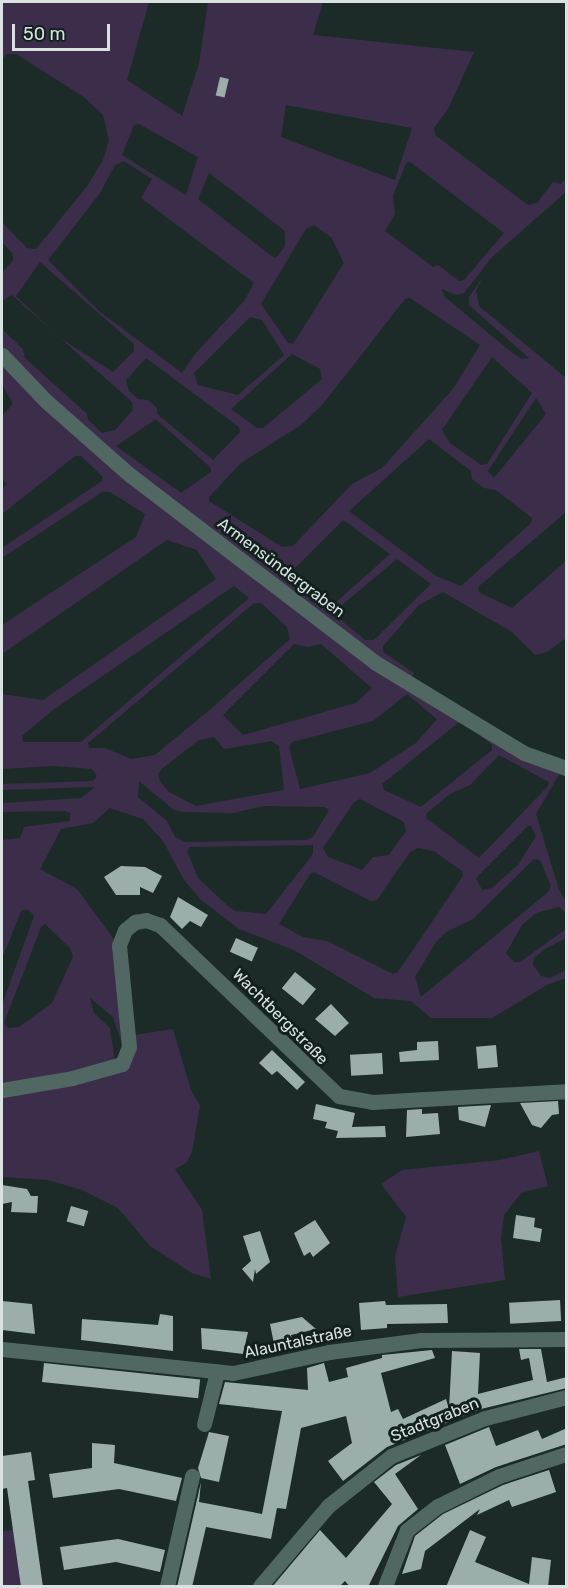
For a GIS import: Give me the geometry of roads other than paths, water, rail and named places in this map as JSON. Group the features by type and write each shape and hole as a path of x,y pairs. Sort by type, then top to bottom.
{"street":[{"name":"Armensündergraben","path":"2,355 46,401 130,475 376,663 524,753 567,768"},
{"name":"Wachtbergstraße","path":"2,1090 93,1074 122,1064 129,1047 129,1032 119,945 125,930 135,922 146,920 160,925 339,1096 372,1102 567,1090"},
{"name":"Alauntalstraße","path":"2,1349 217,1372 247,1372 329,1352 421,1340 567,1339"},
{"path":"204,1424 217,1372"},
{"name":"Stadtgraben","path":"260,1587 312,1522 349,1488 391,1456 485,1418 567,1397"},
{"path":"388,1583 407,1530 438,1506 499,1476 567,1454"},
{"path":"167,1587 192,1476"}]}
